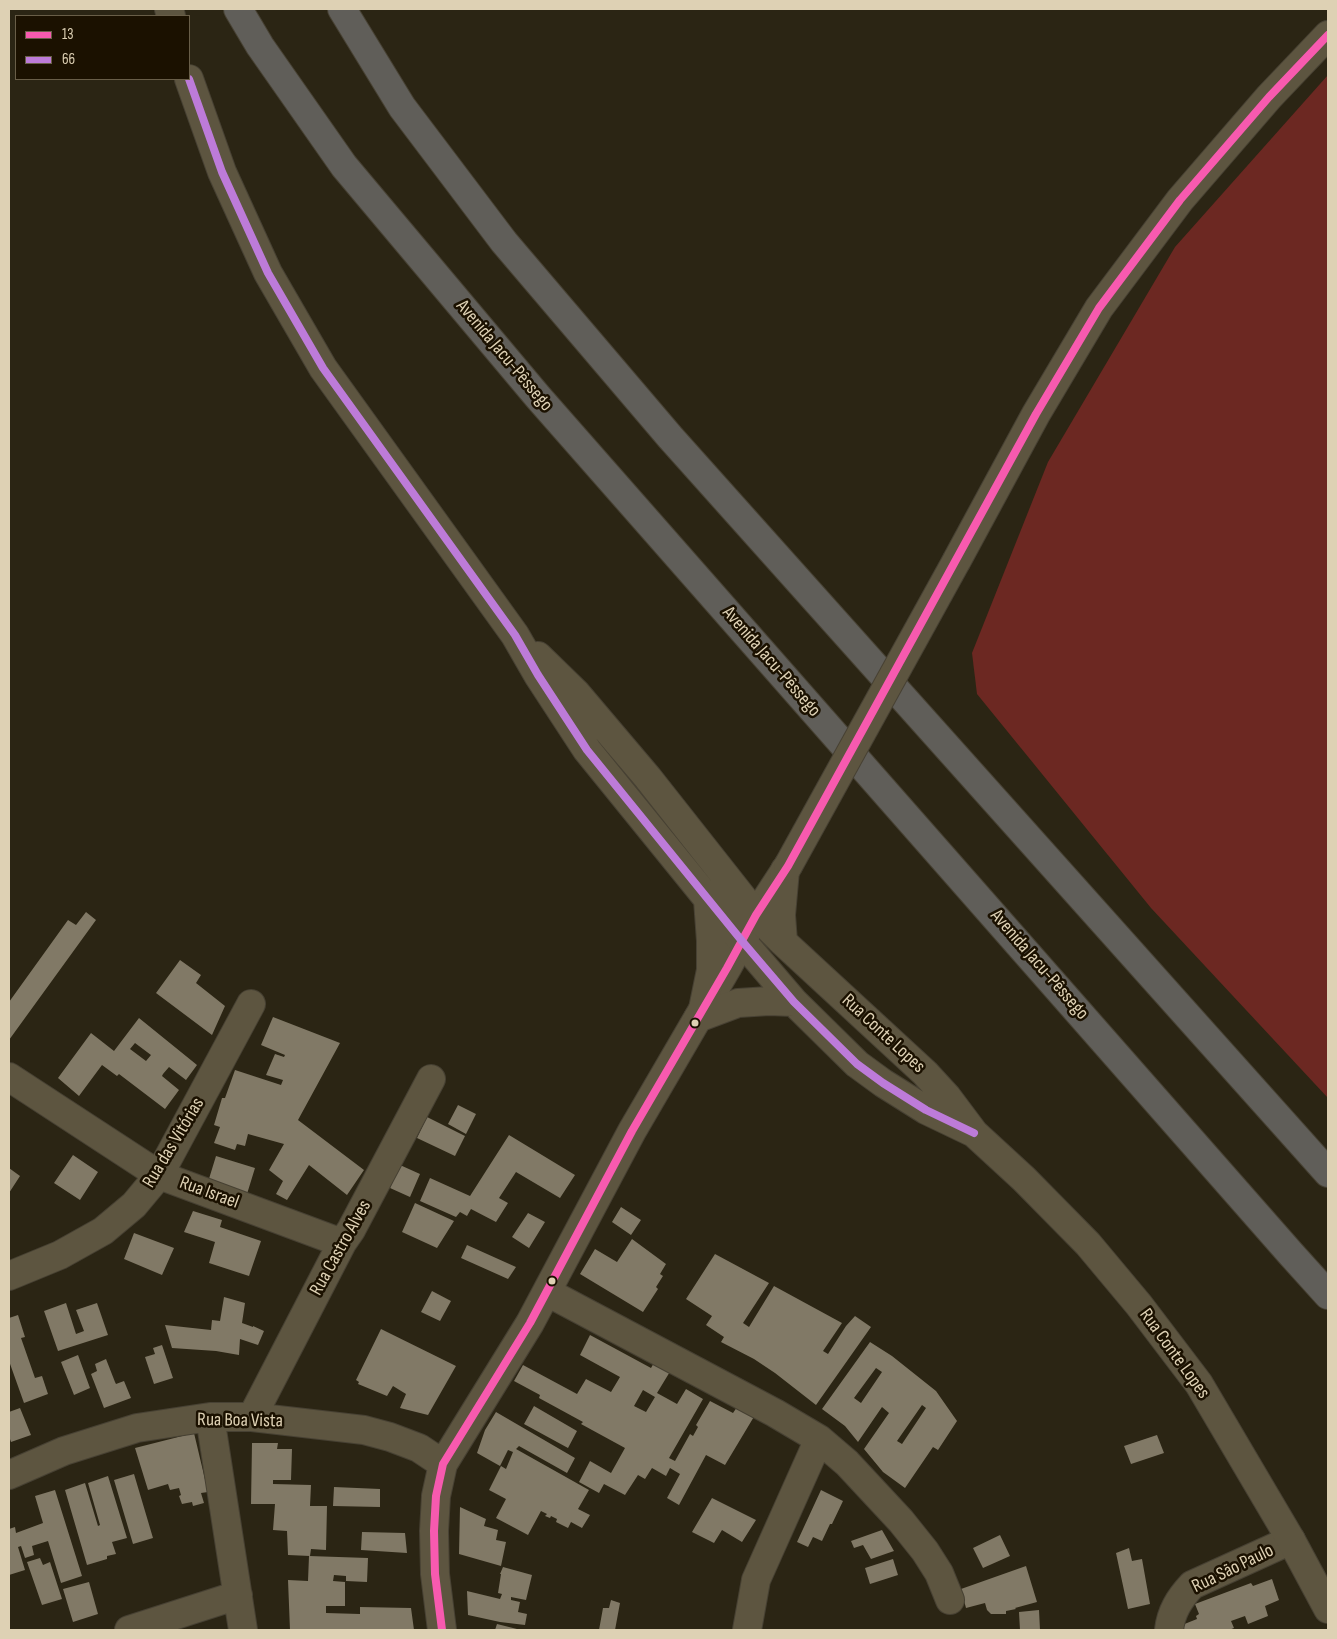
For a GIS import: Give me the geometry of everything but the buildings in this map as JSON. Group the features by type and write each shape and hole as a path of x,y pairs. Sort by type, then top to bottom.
{"highway":[{"name":"Avenida Jacu-Pêssego","path":"238,9 260,46 344,166 538,397 1328,1294"},
{"path":"342,9 402,107 504,242 676,444 1328,1173"}],"street":[{"path":"442,1630 435,1574 434,1531 436,1496 443,1464 530,1323 632,1131 701,1014 756,915 787,868 1036,414 1099,308 1180,200 1268,97 1328,35"},
{"path":"188,80 222,172 268,273 323,368 515,635"},
{"name":"Rua Conte Lopes","path":"515,635 538,675 587,750 708,900 794,1002 857,1064 883,1083 926,1110 974,1133"},
{"name":"Rua Conte Lopes","path":"515,635 576,693 648,778 756,915 925,1073 947,1097 974,1133 1024,1179 1088,1244 1139,1305 1200,1384 1291,1540 1328,1609"},
{"path":"783,942 781,915 787,868"},
{"path":"701,1014 711,970 708,900"},
{"path":"701,1014 738,1003 794,1002"},
{"name":"Rua das Vitórias","path":"9,1276 60,1254 103,1231 134,1206 159,1175 251,1004"},
{"name":"Rua Israel","path":"9,1077 159,1175 342,1243"},
{"name":"Rua Castro Alves","path":"252,1417 342,1243 351,1230 431,1079"},
{"path":"547,1292 775,1412 819,1439 848,1463 901,1521 939,1573 950,1600"},
{"path":"210,1417 243,1630"},
{"name":"Rua Boa Vista","path":"9,1475 64,1451 137,1428 210,1417 252,1417 364,1430 419,1448 443,1464"},
{"path":"747,1630 756,1580 819,1439"},
{"name":"Rua São Paulo","path":"1169,1630 1171,1617 1177,1604 1192,1585 1291,1540"},
{"path":"129,1630 238,1594"}],"shaded area":[{"path":"1328,75 1328,1098 1151,908 977,694 972,653 1048,462 1175,247"}],"transit line":[{"name":"13","path":"442,1630 435,1574 434,1531 436,1496 443,1464 530,1323 632,1131 756,915 788,866 1036,414 1099,308 1180,200 1269,97 1328,35"},
{"name":"66","path":"189,80 222,172 268,273 323,368 515,635 538,675 587,750 794,1002 857,1064 883,1083 926,1110 974,1133"}]}
